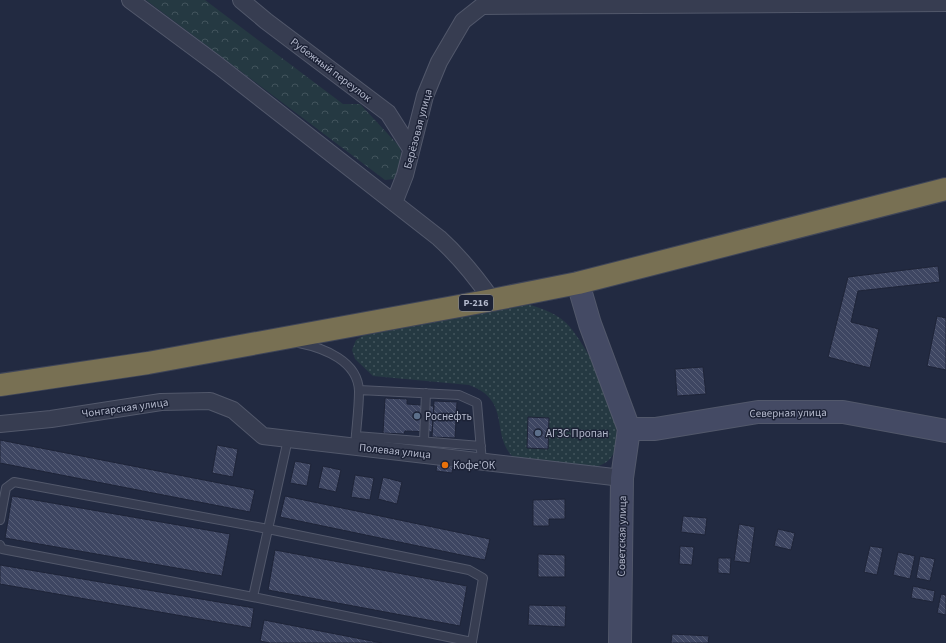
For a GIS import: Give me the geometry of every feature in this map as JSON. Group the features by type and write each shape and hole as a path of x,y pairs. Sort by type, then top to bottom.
{"highway":[{"name":"Р-216","path":"0,384 148,363 578,283 946,189"}],"street":[{"path":"130,0 219,66 394,203 459,256 492,300"},
{"name":"Рубежный переулок","path":"242,0 266,21 388,113 411,148"},
{"name":"Берёзовая улица","path":"394,203 405,175 425,96 438,62 463,20 485,3 945,2"},
{"path":"578,283 590,324 629,429"},
{"name":"Чонгарская улица","path":"0,424 51,419 161,402 210,401 233,410 263,436"},
{"name":"Северная улица","path":"629,429 655,429 758,412 843,412 946,431"},
{"name":"Советская улица","path":"620,643 622,478 629,429"},
{"name":"Полевая улица","path":"263,436 288,439 355,441 482,454 622,478"}],"lane":[{"path":"278,340 317,346 340,359 352,371 359,390 355,441 424,441 482,454 477,403 459,395 359,390"},
{"path":"424,441 426,393"},
{"path":"253,597 288,439"},
{"path":"0,520 6,488 14,482 268,529 469,570 483,578 472,642 253,597 2,549 0,545"}],"green space":[{"path":"146,0 205,0 343,104 360,104 400,147 402,159 394,179 385,180"},
{"path":"523,303 549,312 564,321 575,333 587,352 609,399 616,423 616,444 609,460 593,467 515,459 507,450 503,440 496,409 491,400 483,392 469,385 373,376 355,359 352,350 356,340 364,335"}],"building":[{"path":"938,266 940,282 858,291 851,322 879,329 870,368 828,357 848,277"},
{"path":"937,316 946,318 946,370 927,366"},
{"path":"703,367 706,394 677,396 675,369"},
{"path":"385,398 407,399 407,404 434,406 432,432 405,431 404,434 383,433"},
{"path":"434,401 457,402 455,438 432,437"},
{"name":"АГЗС Пропан","path":"528,417 549,418 548,449 527,448"},
{"path":"0,440 255,490 250,512 0,463"},
{"path":"217,445 238,449 233,477 212,473"},
{"path":"438,456 454,458 452,473 436,471"},
{"path":"295,461 311,464 307,486 290,483"},
{"path":"323,466 341,470 336,492 318,488"},
{"path":"355,475 374,478 370,500 351,497"},
{"path":"383,477 402,482 397,504 378,499"},
{"path":"12,496 230,534 222,576 5,538"},
{"path":"285,496 490,539 485,560 280,517"},
{"path":"565,499 565,519 549,519 549,526 533,526 533,500"},
{"path":"683,516 707,518 705,535 681,532"},
{"path":"739,524 755,527 750,563 734,561"},
{"path":"778,529 795,533 791,550 774,546"},
{"path":"680,546 694,547 692,565 679,564"},
{"path":"870,546 883,548 877,575 864,572"},
{"path":"275,550 467,586 460,626 268,590"},
{"path":"898,552 915,556 910,579 893,575"},
{"path":"538,554 565,555 565,577 538,577"},
{"path":"920,556 935,559 930,581 916,578"},
{"path":"718,558 731,558 730,574 718,573"},
{"path":"0,565 254,608 251,628 0,584"},
{"path":"913,586 935,591 933,602 911,598"},
{"path":"941,594 946,595 946,615 937,613"},
{"path":"529,605 566,606 565,627 528,625"},
{"path":"264,620 382,643 270,643 260,641"},
{"path":"672,634 709,636 708,643 671,643"}],"place":[{"name":"Роснефть","path":"417,416"},
{"name":"АГЗС Пропан","path":"538,433"},
{"name":"Кофе'ОК","path":"445,465"}]}
